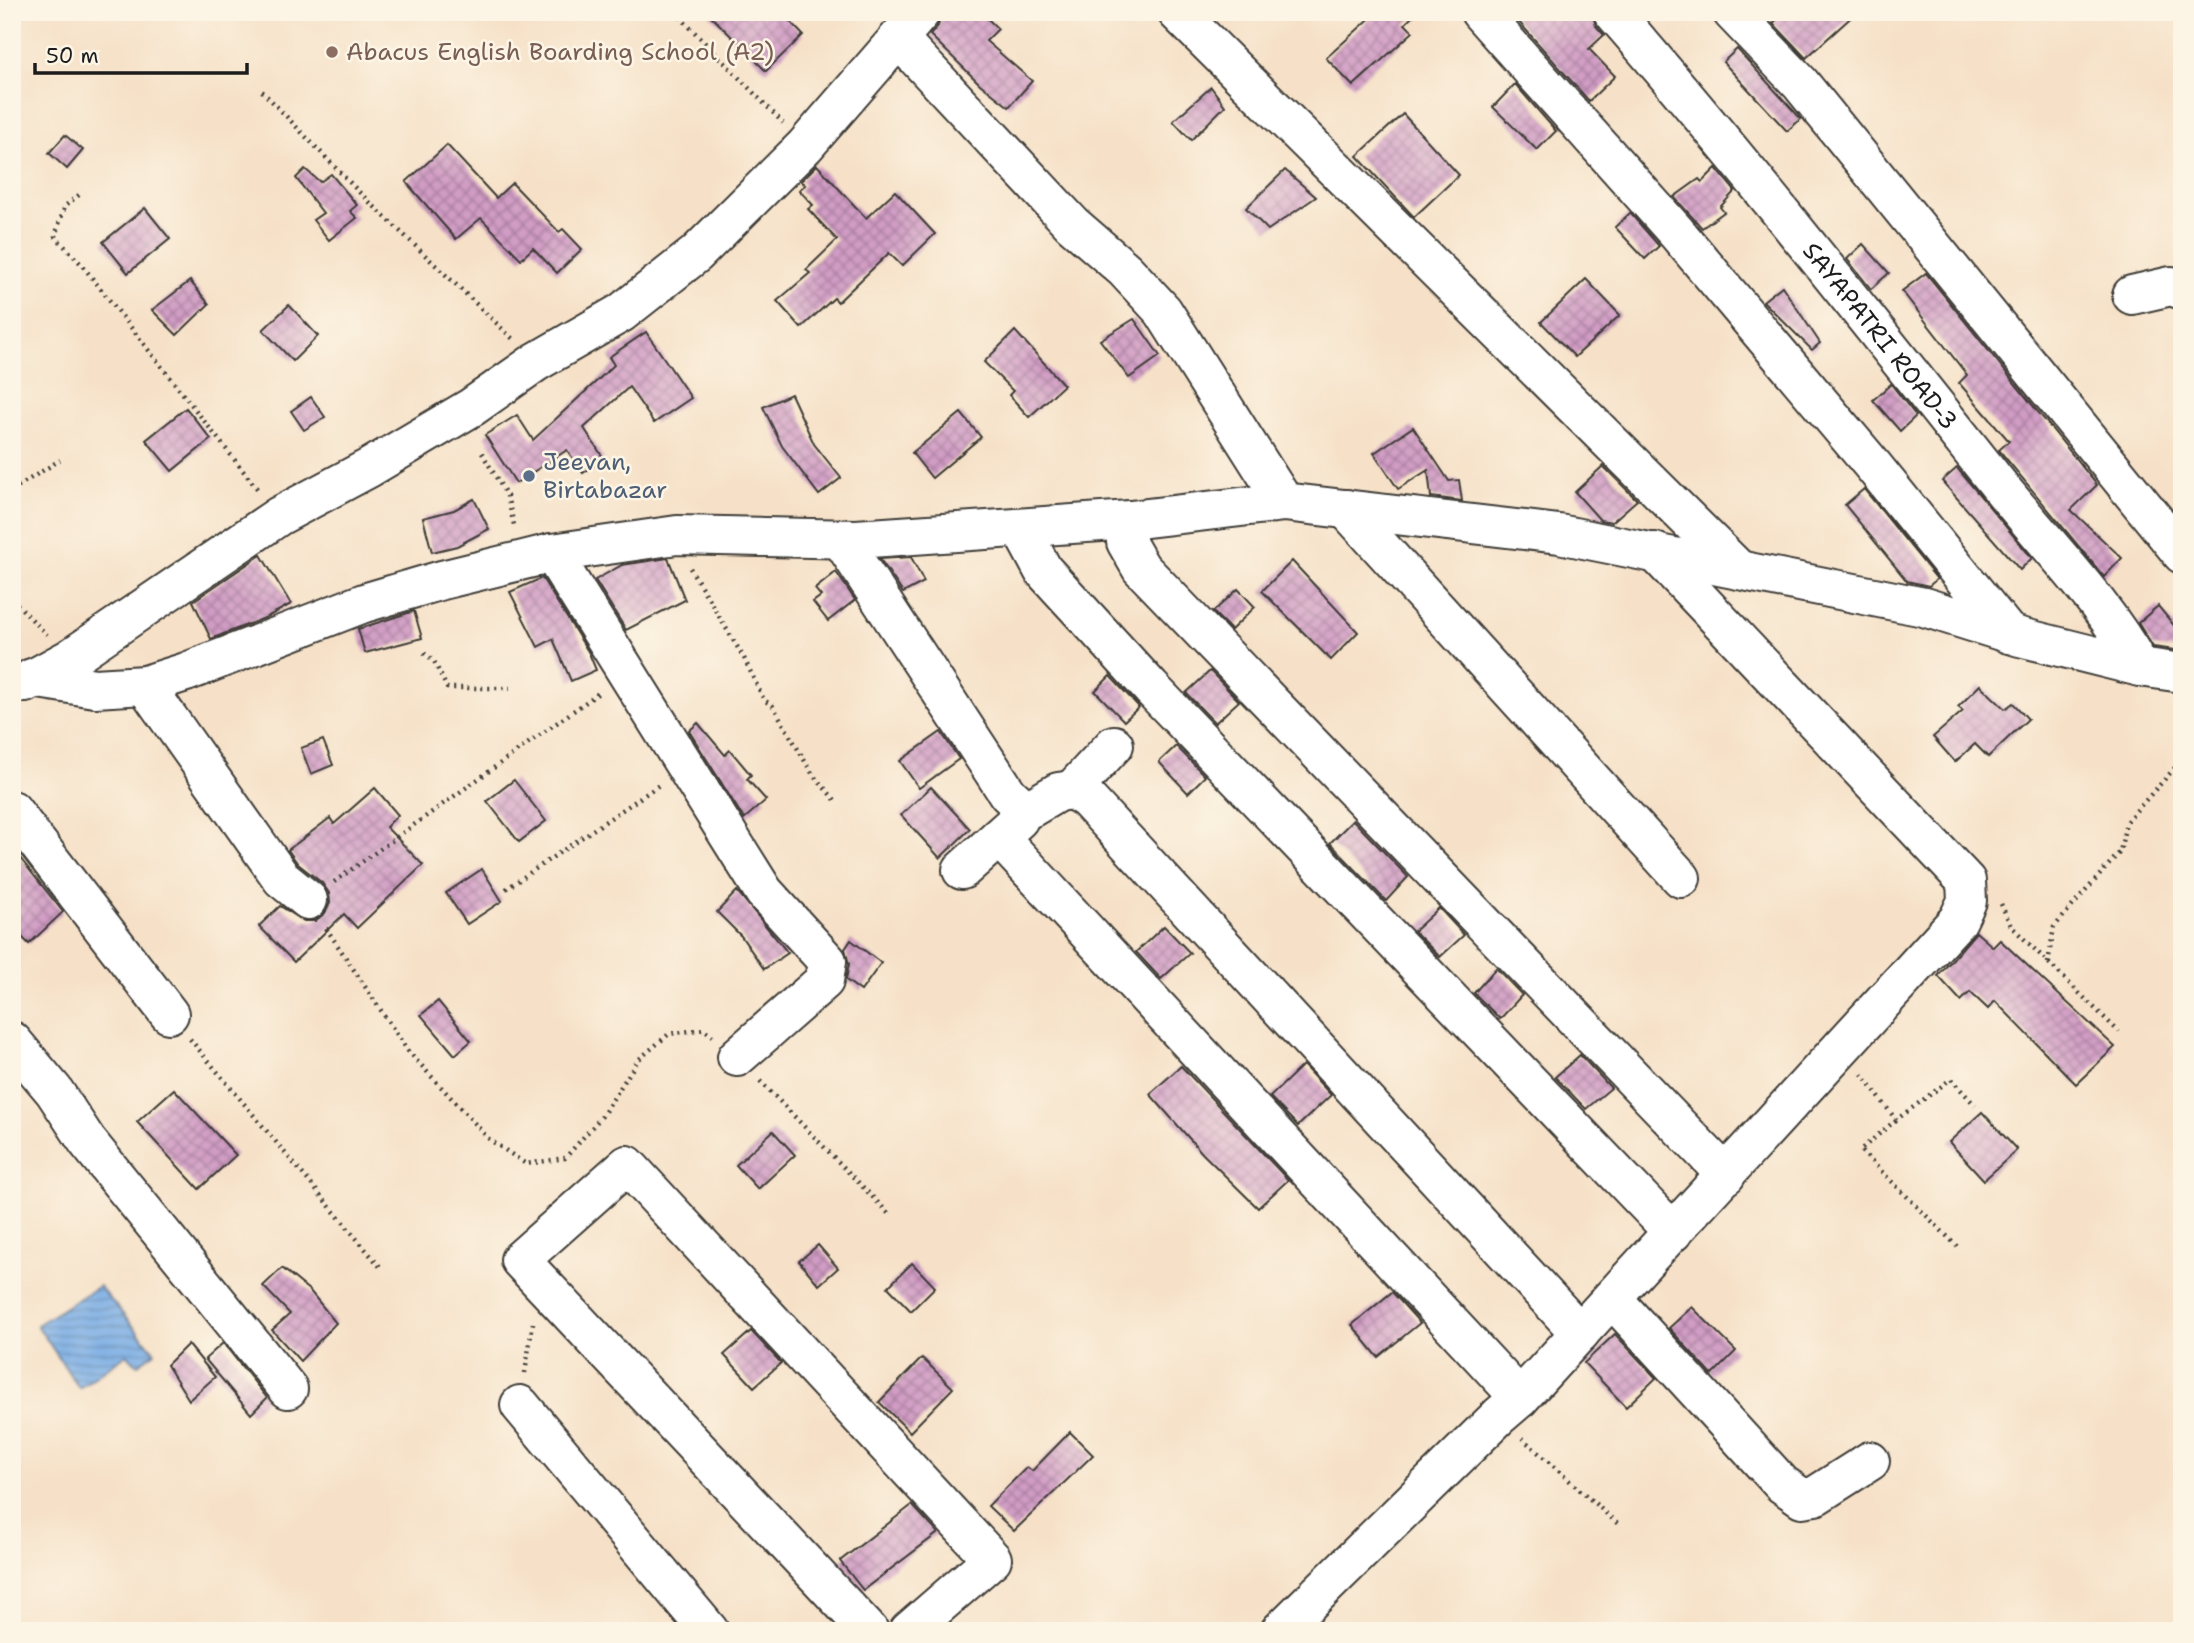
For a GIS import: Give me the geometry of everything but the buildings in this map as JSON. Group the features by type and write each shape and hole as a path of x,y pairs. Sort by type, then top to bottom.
{"street":[{"path":"1177,12 1737,568"},
{"path":"1480,12 1676,233 1874,467 2009,634"},
{"name":"SAYAPATRI ROAD-3","path":"1613,12 1736,154 1853,298 1996,481 2119,630 2140,667"},
{"path":"1732,12 1800,83 2182,554"},
{"path":"22,684 69,659 279,516 369,468 472,407 537,362 621,313 696,254 806,146 910,26 1063,215 1125,270 1163,311 1284,502"},
{"path":"2132,295 2171,286 2182,290"},
{"path":"22,684 95,688 145,684 186,672 364,603 537,557 677,535 841,539 1130,520 1284,502 1559,534 1655,552 1924,607 2009,634 2140,667 2182,673"},
{"path":"1346,509 1681,878"},
{"path":"1130,520 1126,542 1141,568 1726,1175"},
{"path":"1021,529 1042,570 1151,688 1673,1231"},
{"path":"841,539 1008,794 1020,805 1031,808"},
{"path":"1280,1631 1509,1407 1580,1333 1958,920 1967,901 1966,881 1655,552"},
{"path":"537,557 626,673 764,892 827,961 824,981 737,1057"},
{"path":"145,684 282,879 307,900"},
{"path":"962,870 1031,808 1058,792 1072,790 1114,744"},
{"path":"1072,790 1087,800 1124,839 1580,1333"},
{"path":"12,810 169,1014"},
{"path":"999,837 1509,1407"},
{"path":"12,1041 54,1091 95,1151 288,1389"},
{"path":"869,1631 520,1260 627,1165 992,1559 909,1631"},
{"path":"1612,1298 1782,1484 1802,1498 1815,1496 1870,1461"},
{"path":"520,1405 709,1631"}],"path":[{"path":"675,12 806,146"},
{"path":"262,91 359,192 537,362"},
{"path":"79,195 65,206 55,236 82,265 279,516"},
{"path":"482,453 537,557"},
{"path":"12,490 60,460"},
{"path":"677,535 690,570 744,658 764,700 773,706 813,775 837,802"},
{"path":"12,599 69,659"},
{"path":"424,653 433,661 447,688 510,688"},
{"path":"626,673 307,900 408,1051 490,1140 526,1164 565,1158 602,1116 638,1060 669,1034 704,1029 737,1057 890,1215"},
{"path":"2048,963 2054,928 2120,852 2126,822 2182,760"},
{"path":"506,889 672,777 688,770"},
{"path":"1966,881 1998,898 2011,926 2119,1032"},
{"path":"169,1014 382,1269"},
{"path":"1843,1048 1896,1119"},
{"path":"1957,1246 1860,1150 1896,1119 1951,1079 1975,1105"},
{"path":"520,1405 540,1281"},
{"path":"1509,1407 1618,1524"}],"water":[{"path":"99,1286 155,1352 137,1365 127,1354 79,1388 37,1325"}],"place":[{"name":"Abacus English Boarding School (A2)","path":"332,52"},
{"name":"Jeevan, Birtabazar","path":"529,476"}]}
